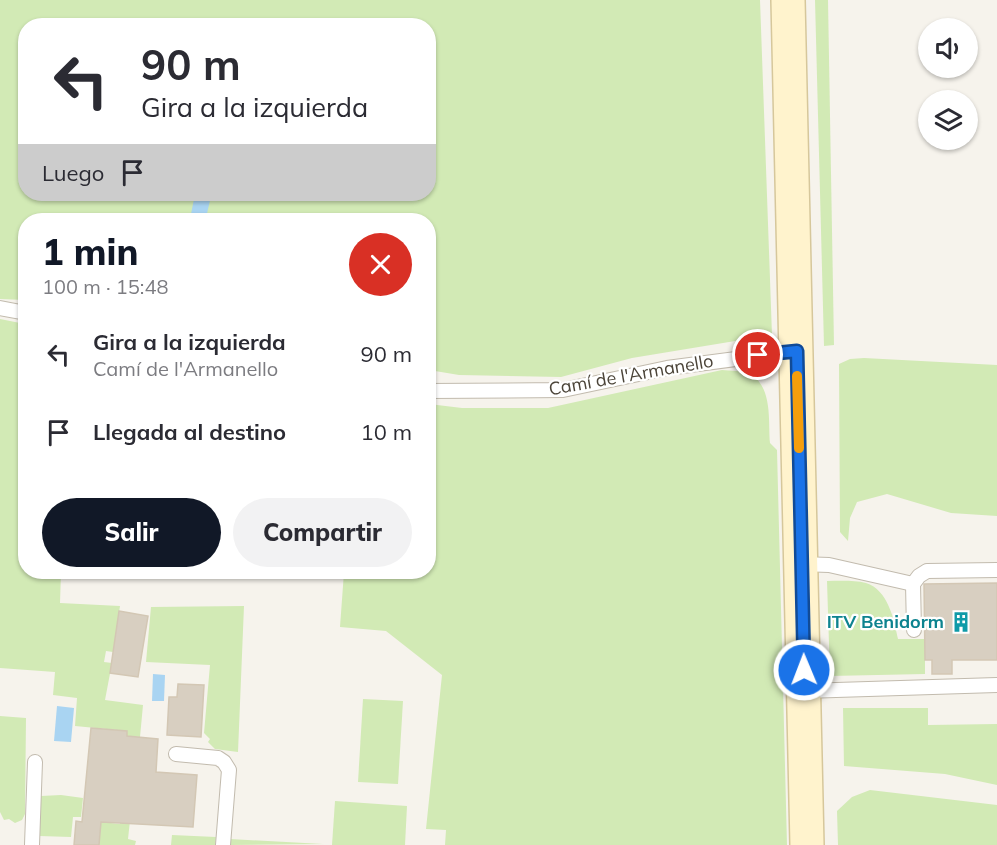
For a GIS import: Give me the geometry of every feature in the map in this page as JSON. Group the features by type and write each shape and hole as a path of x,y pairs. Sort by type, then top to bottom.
{"main road":[{"path":"788,0 807,845"}],"lane":[{"path":"0,308 18,311"},
{"name":"Camí de l'Armanello","path":"436,391 564,390 667,368 797,351"},
{"path":"801,564 829,565 913,584"},
{"path":"914,630 913,584 919,576 927,571 997,570"},
{"path":"804,691 997,685"},
{"path":"176,754 218,758 229,770 223,845"},
{"path":"32,845 35,762"}],"green space":[{"path":"0,0 760,0 772,335 632,358 561,377 459,375 436,371 436,213 18,213 18,300 0,299"},
{"path":"815,0 828,0 834,345 824,346"},
{"path":"0,319 18,323 18,579 61,579 60,603 120,606 113,652 106,651 104,662 112,663 105,700 143,705 140,737 127,736 127,731 75,726 77,698 53,695 55,672 0,668"},
{"path":"850,359 997,365 997,516 951,513 887,494 857,502 850,518 848,541 840,532 839,364"},
{"path":"722,370 750,374 763,387 768,405 770,443 777,450 787,845 445,845 446,830 426,829 442,675 386,631 340,627 343,579 436,579 436,405 462,408 548,408"},
{"path":"827,581 866,583 880,592 889,606 898,639 925,639 925,674 830,676"},
{"path":"244,606 238,752 215,749 208,742 210,739 204,733 210,665 146,662 151,607"},
{"path":"363,699 403,701 398,784 358,782"},
{"path":"843,708 928,708 928,725 997,724 997,785 945,774 844,766"},
{"path":"0,716 26,718 25,814 22,820 15,823 9,819 4,820 0,812"},
{"path":"870,790 997,805 997,845 838,845 837,811 852,797"},
{"path":"61,795 83,798 81,817 73,817 71,837 39,836 41,796"},
{"path":"335,801 407,806 405,845 332,845"},
{"path":"123,802 132,802 128,839 136,841 135,845 99,845 101,822 120,824"},
{"path":"172,835 216,837 215,845 171,845"},
{"path":"230,839 323,844 327,844 230,845"}],"water":[{"path":"194,201 210,201 207,213 191,213"},
{"path":"153,674 165,675 164,701 152,701"},
{"path":"57,706 74,708 71,742 54,741"}],"building":[{"name":"ITV Benidorm","path":"997,583 997,660 952,660 952,674 932,674 932,660 925,660 924,584"},
{"path":"119,611 148,616 138,677 110,673"},
{"path":"178,684 204,685 201,737 167,735 169,697 177,697"},
{"path":"91,728 127,731 127,736 158,739 156,772 197,775 193,827 101,822 99,845 74,845 76,821 82,822"}],"slow traffic":[{"path":"797,376 799,448"}],"place":[{"name":"ITV Benidorm","path":"961,622"}],"route":[{"path":"758,355 797,351 804,670"}]}
